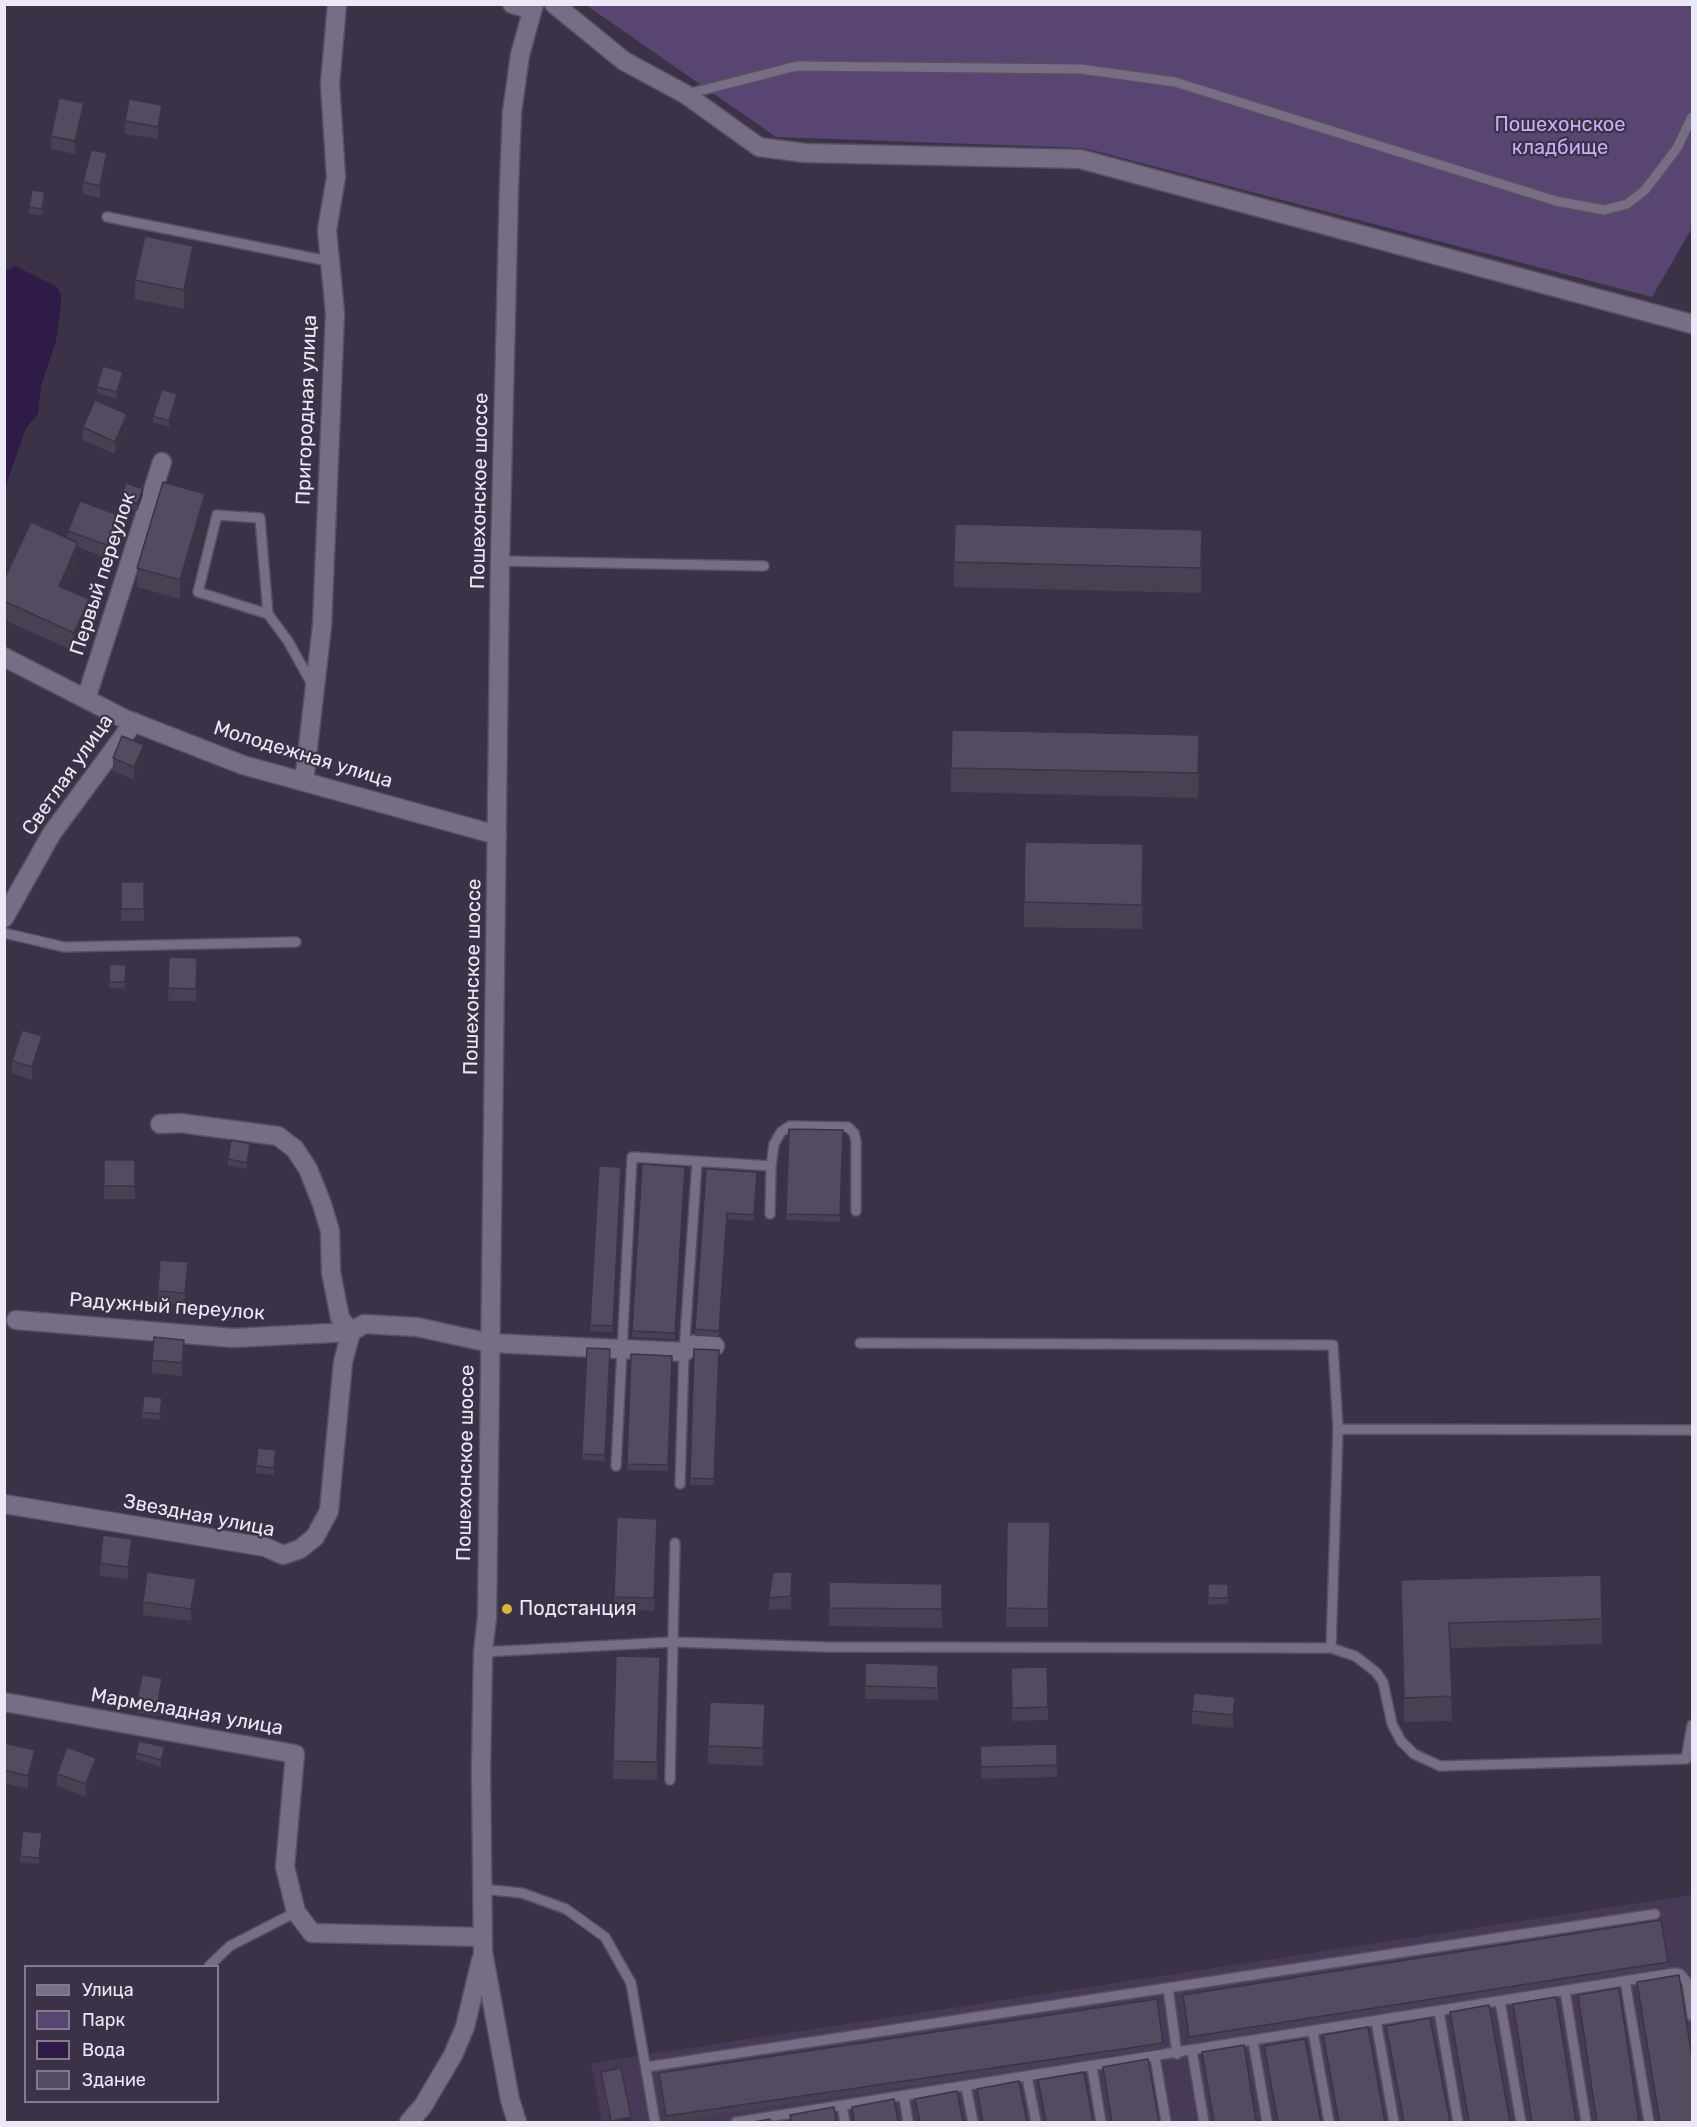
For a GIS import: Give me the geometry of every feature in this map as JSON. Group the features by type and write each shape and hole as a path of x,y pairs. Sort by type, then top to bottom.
{"street":[{"name":"Пригородная улица","path":"304,782 322,626 335,313 328,261 327,230 336,177 330,84 337,4"},
{"path":"512,4 533,7"},
{"path":"554,4 624,61 685,94 759,147 805,153 1080,159 1692,324"},
{"name":"Пошехонское шоссе","path":"482,1944 483,1652 487,1617 501,561 512,112 520,56 533,7"},
{"name":"Первый переулок","path":"86,699 162,462"},
{"name":"Молодежная улица","path":"4,657 134,722 243,765 498,835"},
{"name":"Светлая улица","path":"4,918 52,833 134,722"},
{"path":"160,1124 180,1123 278,1136 295,1149 309,1168 322,1204 330,1231 331,1272 340,1318 351,1332"},
{"name":"Радужный переулок","path":"16,1320 233,1338 351,1332 364,1324 417,1326 490,1343 621,1347 684,1352 695,1344 715,1346"},
{"name":"Звездная улица","path":"4,1504 265,1548 283,1555 300,1549 315,1537 329,1511 343,1362 351,1332"},
{"name":"Мармеладная улица","path":"4,1702 295,1754 285,1867 296,1912 312,1933 482,1944"},
{"path":"409,2122 435,2088 465,2027 482,1944"},
{"path":"482,1944 510,2100 517,2122"}],"lane":[{"path":"685,94 797,66 1080,69 1175,82 1556,201 1604,210 1627,204 1645,190 1677,148 1692,117"},
{"path":"107,217 328,261"},
{"path":"268,614 198,592 217,515 260,518 268,614 288,641 316,691"},
{"path":"501,561 764,566"},
{"path":"4,933 64,947 296,942"},
{"path":"770,1214 774,1144 781,1132 790,1126 848,1127 854,1133 856,1212"},
{"path":"616,1467 632,1157 771,1166"},
{"path":"680,1484 684,1352 697,1162"},
{"path":"860,1343 1333,1345 1338,1429 1331,1648"},
{"path":"1338,1429 1692,1430"},
{"path":"670,1780 675,1543"},
{"path":"483,1652 673,1642 838,1647 1331,1648 1355,1656 1376,1672 1383,1682 1392,1724 1401,1741 1414,1754 1440,1766 1686,1759 1692,1725"},
{"path":"482,1890 522,1893 566,1909 605,1937 631,1983 655,2122"},
{"path":"210,1965 230,1946 296,1912"},
{"path":"646,2067 1654,1914"},
{"path":"736,2122 780,2119 842,2106 1680,1974 1687,1982 1692,2016"},
{"path":"1625,1981 1649,2122"},
{"path":"1167,1988 1177,2054"},
{"path":"1565,1991 1586,2122"},
{"path":"1500,2001 1521,2122"},
{"path":"1439,2012 1458,2122"},
{"path":"1376,2022 1394,2122"},
{"path":"1313,2032 1329,2122"},
{"path":"1253,2042 1267,2122"},
{"path":"1192,2051 1204,2122"},
{"path":"1155,2057 1166,2122"},
{"path":"1092,2067 1101,2122"},
{"path":"1027,2077 1036,2122"},
{"path":"966,2087 973,2122"},
{"path":"904,2097 908,2122"},
{"path":"842,2106 844,2122"}],"shaded area":[{"path":"1691,1895 1692,2122 602,2122 591,2063"}],"green space":[{"name":"Пошехонское кладбище","path":"586,5 1692,5 1692,228 1652,297 1084,148 776,137"}],"water":[{"path":"15,266 57,287 61,295 61,304 56,341 41,386 38,414 26,428 5,488 4,272"}],"building":[{"path":"59,98 84,103 75,141 51,136"},
{"path":"129,99 162,105 158,127 125,121"},
{"path":"91,150 107,153 100,186 83,182"},
{"path":"32,190 45,192 42,209 29,207"},
{"path":"145,236 193,246 184,290 135,280"},
{"path":"103,366 123,372 117,392 97,387"},
{"path":"162,389 177,394 169,421 153,416"},
{"path":"95,400 127,414 115,442 83,427"},
{"path":"163,482 205,494 180,580 137,568"},
{"path":"126,483 143,489 137,504 121,498"},
{"path":"80,501 118,515 107,545 68,531"},
{"path":"31,522 78,543 59,586 89,599 74,633 4,601 4,580"},
{"path":"955,524 1202,530 1201,568 954,562"},
{"path":"952,730 1199,735 1198,773 951,768"},
{"path":"122,736 144,745 134,767 113,758"},
{"path":"1025,842 1143,844 1142,905 1024,902"},
{"path":"121,882 144,882 144,909 121,909"},
{"path":"169,957 197,958 196,989 168,988"},
{"path":"110,964 126,965 125,982 109,982"},
{"path":"22,1030 42,1036 32,1067 12,1061"},
{"path":"789,1129 843,1130 840,1215 786,1214"},
{"path":"231,1140 250,1144 247,1163 228,1159"},
{"path":"104,1160 135,1160 135,1186 104,1186"},
{"path":"642,1164 685,1167 675,1333 632,1331"},
{"path":"599,1166 621,1167 613,1326 590,1325"},
{"path":"706,1169 757,1172 754,1215 727,1213 719,1331 695,1329"},
{"path":"160,1260 188,1262 185,1293 158,1291"},
{"path":"154,1337 184,1340 182,1363 152,1360"},
{"path":"587,1348 610,1349 605,1455 582,1454"},
{"path":"694,1349 719,1350 714,1479 690,1478"},
{"path":"631,1354 672,1356 668,1465 627,1464"},
{"path":"144,1396 162,1398 160,1414 142,1412"},
{"path":"258,1448 276,1450 274,1468 256,1466"},
{"path":"617,1517 657,1519 654,1598 614,1597"},
{"path":"1007,1522 1050,1522 1048,1609 1006,1608"},
{"path":"103,1535 132,1539 128,1567 100,1563"},
{"path":"147,1572 196,1579 191,1609 143,1602"},
{"path":"773,1572 792,1572 791,1596 769,1598"},
{"path":"1601,1575 1602,1619 1449,1623 1452,1696 1404,1698 1401,1580"},
{"path":"829,1582 942,1584 942,1609 829,1608"},
{"path":"1208,1584 1228,1584 1228,1598 1208,1598"},
{"path":"616,1656 660,1657 657,1762 613,1761"},
{"path":"865,1663 938,1665 938,1688 865,1686"},
{"path":"1047,1667 1048,1707 1012,1708 1011,1668"},
{"path":"142,1675 162,1678 158,1704 137,1700"},
{"path":"1194,1693 1235,1697 1233,1715 1192,1711"},
{"path":"710,1702 765,1704 763,1748 708,1746"},
{"path":"139,1741 165,1747 161,1760 136,1753"},
{"path":"4,1743 35,1750 28,1776 4,1770"},
{"path":"1057,1744 1057,1765 981,1767 980,1746"},
{"path":"67,1747 96,1758 86,1784 57,1774"},
{"path":"23,1831 42,1833 39,1858 20,1856"},
{"path":"1661,1920 1668,1962 1189,2037 1183,1995"},
{"path":"1679,1975 1692,2058 1692,2122 1660,2122 1637,1982"},
{"path":"1619,1988 1639,2122 1597,2122 1578,1995"},
{"path":"1556,1997 1576,2122 1532,2122 1513,2004"},
{"path":"1157,1999 1163,2043 666,2116 659,2073"},
{"path":"1489,2005 1510,2122 1469,2122 1450,2012"},
{"path":"1430,2018 1450,2122 1404,2122 1386,2026"},
{"path":"1368,2027 1385,2122 1339,2122 1323,2035"},
{"path":"1305,2039 1321,2122 1278,2122 1264,2046"},
{"path":"1244,2045 1256,2122 1214,2122 1202,2052"},
{"path":"1148,2059 1159,2122 1112,2122 1103,2067"},
{"path":"621,2068 631,2117 611,2121 601,2072"},
{"path":"1084,2072 1093,2122 1046,2122 1038,2080"},
{"path":"1019,2081 1027,2122 983,2122 977,2089"},
{"path":"957,2091 963,2122 920,2122 915,2099"},
{"path":"894,2099 898,2122 854,2122 852,2107"},
{"path":"834,2107 836,2122 792,2122 790,2115"},
{"path":"770,2119 771,2122 754,2122"}],"place":[{"name":"Подстанция","path":"507,1609"}]}
